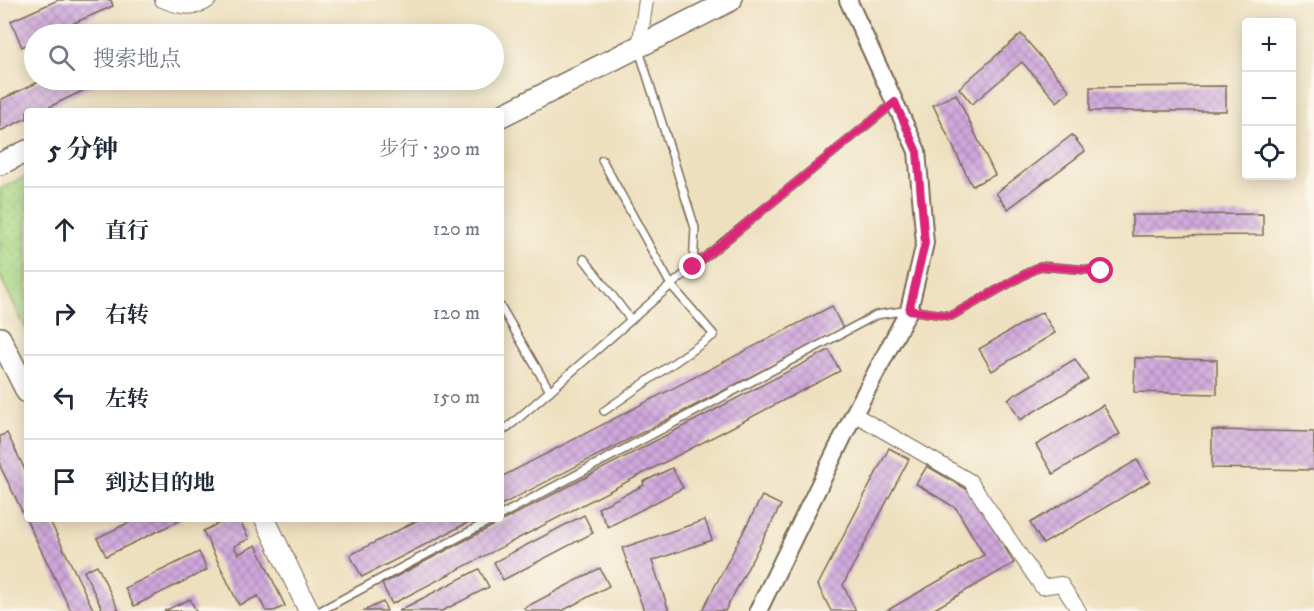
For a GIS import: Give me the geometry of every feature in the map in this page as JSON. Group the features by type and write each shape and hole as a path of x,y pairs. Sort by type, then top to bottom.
{"main road":[{"path":"504,114 731,0"},
{"path":"0,164 24,152"},
{"path":"0,338 6,364 24,388"},
{"path":"266,522 309,611"}],"street":[{"path":"162,0 172,4 190,6 209,0"},
{"path":"639,47 646,0"},
{"path":"758,611 854,414 909,310 925,243 917,152 848,0"},
{"path":"854,414 970,481 1042,587 1061,584 1079,611"}],"lane":[{"path":"639,47 695,228 693,267"},
{"path":"504,429 671,285 895,102"},
{"path":"602,160 671,285 714,335 604,411"},
{"path":"584,259 631,320"},
{"path":"504,513 876,315 909,310 951,316 1040,266 1101,271"},
{"path":"504,312 550,391"},
{"path":"320,611 487,522"}],"green space":[{"path":"24,177 24,325 0,276 0,189"}],"building":[{"path":"58,0 111,0 113,6 72,24 24,24 24,46 22,47 11,21"},
{"path":"1021,34 1070,91 1057,102 1022,62 972,104 959,88"},
{"path":"1226,86 1226,111 1090,111 1090,87"},
{"path":"24,89 84,90 47,108 24,108 24,119 0,131 0,100"},
{"path":"956,94 995,175 972,186 933,105"},
{"path":"1072,135 1085,151 1008,209 996,193"},
{"path":"1263,214 1263,235 1132,236 1132,215"},
{"path":"832,306 843,329 504,503 504,475"},
{"path":"1042,312 1055,333 992,371 979,349"},
{"path":"829,350 840,371 392,604 382,584"},
{"path":"1135,358 1217,360 1217,394 1134,392"},
{"path":"1075,359 1088,379 1020,420 1008,399"},
{"path":"1103,405 1120,434 1053,474 1036,445"},
{"path":"1212,430 1314,432 1314,470 1212,468"},
{"path":"7,433 24,468 24,515 0,466 0,436"},
{"path":"889,448 909,459 843,585 856,611 831,611 818,585"},
{"path":"1137,460 1150,481 1043,544 1030,523"},
{"path":"927,466 973,493 1014,563 931,611 886,611 984,555 956,508 916,484"},
{"path":"672,468 683,488 608,527 598,508"},
{"path":"762,496 781,505 725,611 702,611"},
{"path":"584,515 593,533 503,580 494,562"},
{"path":"705,520 712,540 652,561 669,611 644,611 622,548"},
{"path":"27,522 50,522 94,611 71,611"},
{"path":"130,522 177,522 106,556 97,538"},
{"path":"222,522 240,522 249,539 234,546 238,554 256,545 285,606 274,611 266,611 258,596 239,605 203,531"},
{"path":"414,522 469,522 362,577 350,555"},
{"path":"199,552 207,570 134,606 125,588"},
{"path":"97,565 119,611 103,611 84,571"},
{"path":"600,568 609,586 562,611 526,611 524,608"},
{"path":"479,569 489,587 442,611 398,611"},
{"path":"190,599 196,611 164,611"},
{"path":"383,602 387,611 363,611"}],"route":[{"path":"693,267 895,102 917,152 925,243 909,310 951,316 1040,266 1101,271"}]}
